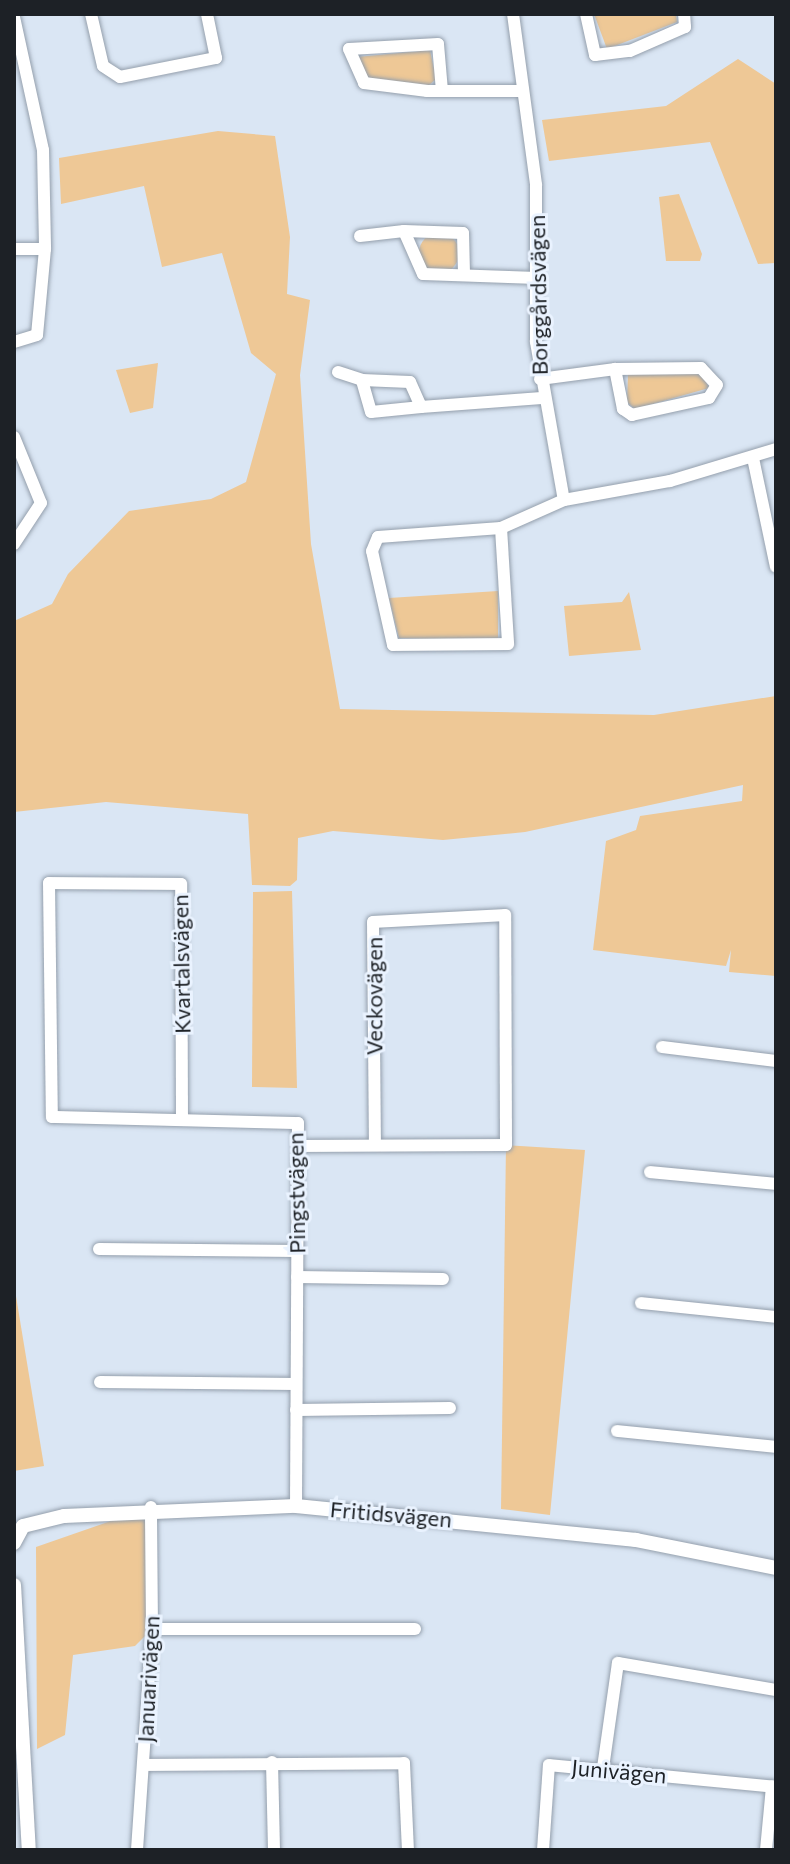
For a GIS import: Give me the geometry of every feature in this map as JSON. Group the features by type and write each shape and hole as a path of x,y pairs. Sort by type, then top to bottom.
{"street":[{"path":"91,14 103,66 120,77 216,58 207,14"},
{"name":"Borggårdsvägen","path":"513,14 536,185 540,379 564,500"},
{"path":"586,14 595,55 630,51 685,27 684,14"},
{"path":"14,17 43,150 45,249 37,335 14,342"},
{"path":"442,91 438,44 349,49 364,83 442,91 522,91"},
{"path":"404,231 420,272 537,278"},
{"path":"360,236 404,231 463,233 464,274"},
{"path":"14,249 45,249"},
{"path":"540,379 615,369 701,368 717,385 709,398 632,415 623,409 615,369"},
{"path":"338,372 362,380 410,382 421,407"},
{"path":"362,380 371,412 542,398"},
{"path":"14,437 41,503 14,544"},
{"path":"501,528 508,644 393,645 374,540 501,528 564,500 753,458 776,449"},
{"path":"753,458 773,534 776,567"},
{"name":"Kvartalsvägen","path":"52,1117 49,883 181,884 182,1120"},
{"name":"Veckovägen","path":"505,915 506,1145 375,1145 373,922 505,915"},
{"path":"662,1047 776,1061"},
{"name":"Pingstvägen","path":"52,1117 298,1123 296,1506"},
{"path":"298,1146 375,1145"},
{"path":"650,1172 776,1184"},
{"path":"99,1249 297,1251"},
{"path":"297,1277 443,1279"},
{"path":"641,1303 776,1317"},
{"path":"100,1382 296,1384"},
{"path":"296,1410 450,1408"},
{"path":"617,1431 776,1447"},
{"name":"Fritidsvägen","path":"14,1543 39,1520 151,1507 296,1506 527,1527 776,1568"},
{"name":"Januarivägen","path":"137,1850 152,1629 151,1507"},
{"path":"14,1585 29,1850"},
{"path":"152,1629 415,1629"},
{"path":"603,1768 618,1663 776,1690"},
{"path":"272,1762 274,1850"},
{"path":"144,1765 404,1763 408,1850"},
{"name":"Junivägen","path":"543,1850 549,1765 774,1786 766,1850"}],"shaded area":[{"path":"594,14 676,14 677,22 607,49"},
{"path":"430,50 436,79 428,86 366,78 357,57"},
{"path":"738,59 776,84 776,263 758,264 710,142 549,161 542,120 666,106"},
{"path":"218,131 275,136 290,237 287,294 310,300 300,375 311,544 340,709 654,715 776,696 776,976 729,972 731,950 726,966 593,950 606,841 636,830 640,816 742,801 743,785 525,832 443,840 333,831 298,838 297,880 290,886 252,885 248,814 106,802 14,812 14,621 52,604 68,574 129,511 211,499 246,482 276,374 251,353 222,253 162,267 144,186 61,204 59,158"},
{"path":"679,194 702,254 700,261 666,261 659,197"},
{"path":"439,233 453,239 459,253 453,267 439,273 425,267 419,253 425,239"},
{"path":"158,363 153,408 130,413 116,370"},
{"path":"628,374 702,374 709,388 635,409 627,402"},
{"path":"498,591 498,642 399,638 389,598"},
{"path":"629,592 641,650 569,656 564,606 622,602"},
{"path":"292,891 297,1088 252,1087 253,892"},
{"path":"506,1145 585,1150 550,1515 501,1509"},
{"path":"14,1284 44,1466 14,1471"},
{"path":"151,1507 152,1629 135,1646 73,1655 65,1735 37,1749 36,1547"}]}
